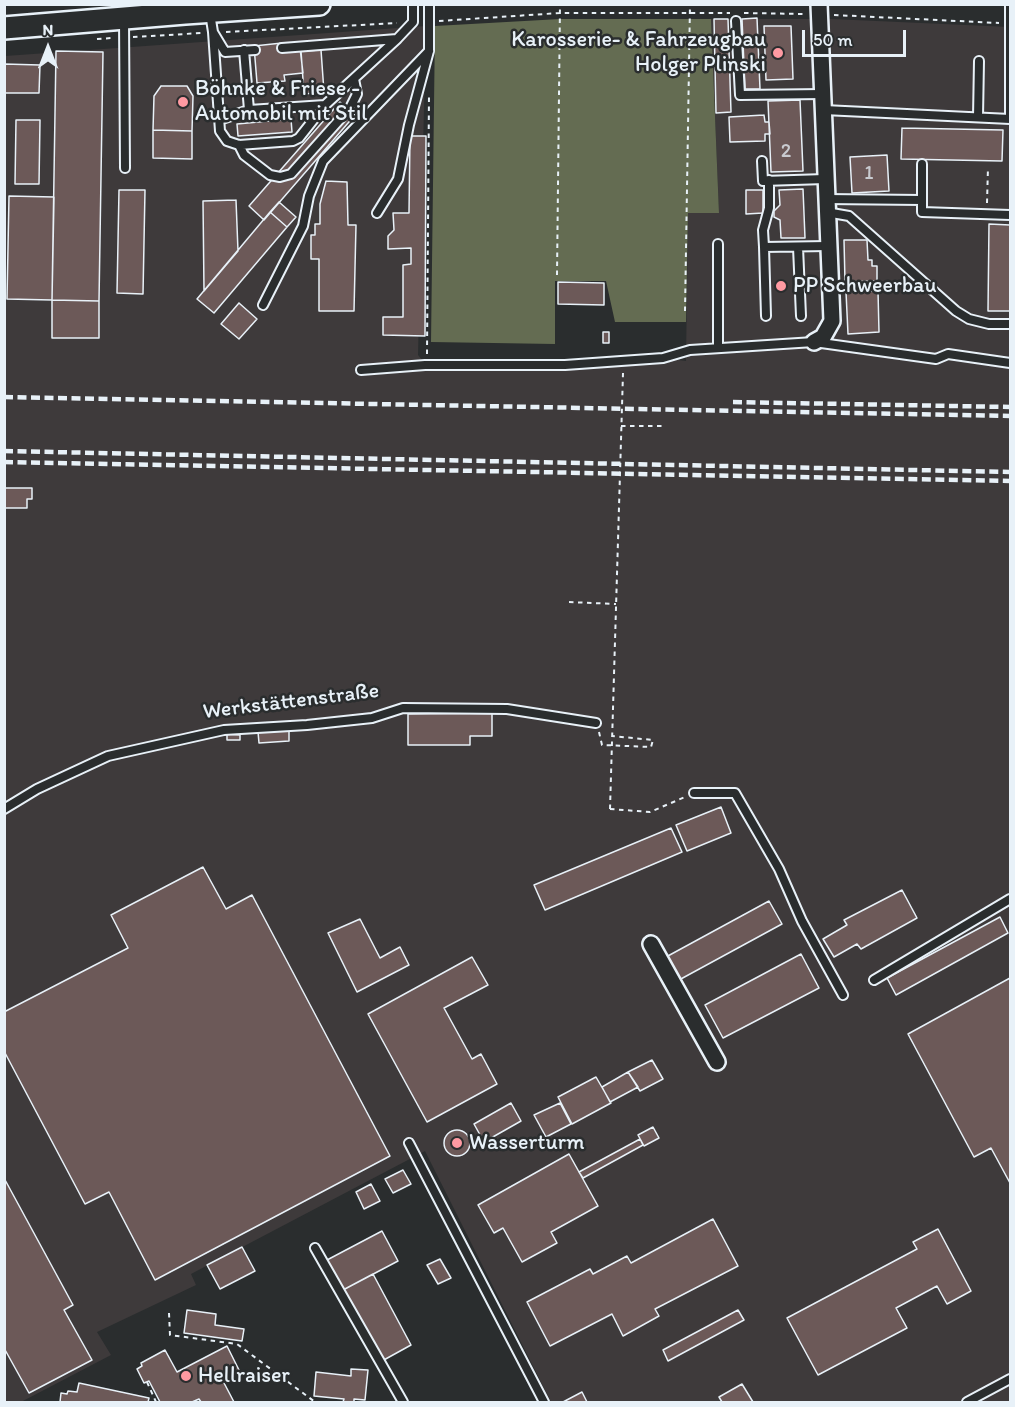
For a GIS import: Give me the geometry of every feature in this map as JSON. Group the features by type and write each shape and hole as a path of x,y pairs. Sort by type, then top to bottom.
{"main road":[{"path":"4,28 124,28 211,22 319,4"}],"street":[{"path":"814,342 823,337 832,321 819,9"},
{"path":"651,944 717,1062"}],"lane":[{"path":"211,22 220,131 227,141 239,145 293,141 299,138 326,105 413,22 413,4"},
{"path":"376,213 398,179 409,125 429,51 429,4"},
{"path":"736,21 740,95 1010,119 1010,4"},
{"path":"211,22 225,52 255,50"},
{"path":"124,28 125,168"},
{"path":"282,48 397,39"},
{"path":"244,50 249,110"},
{"path":"263,305 303,226 309,196 323,161 429,51"},
{"path":"978,117 979,62"},
{"path":"239,145 244,155 270,175 280,177 291,174 350,108 357,94 354,78"},
{"path":"219,120 249,110 326,105"},
{"path":"762,161 763,181 825,178"},
{"path":"922,164 922,212 1011,214"},
{"path":"766,316 763,230 769,208 769,180"},
{"path":"826,205 922,200"},
{"path":"826,205 849,216 956,312 969,319 989,324 1011,324"},
{"path":"718,244 718,348"},
{"path":"798,246 801,316"},
{"path":"764,248 828,246"},
{"path":"361,370 425,365 565,365 663,358 690,350 814,342 936,359 948,354 1011,363"},
{"name":"Werkstättenstraße","path":"4,809 36,789 108,756 224,730 372,718 403,708 507,709 596,723"},
{"path":"693,793 735,793 779,869 802,921 843,995"},
{"path":"874,980 1011,899"},
{"path":"409,1143 544,1402"},
{"path":"315,1248 403,1402"},
{"path":"967,1402 1011,1379"}],"path":[{"path":"557,275 560,4"},
{"path":"685,310 690,4"},
{"path":"429,21 560,13 690,13 819,9 1010,23"},
{"path":"94,39 124,28 211,22 413,22"},
{"path":"428,346 429,95"},
{"path":"987,214 988,167"},
{"path":"622,373 610,810 650,812 693,793"},
{"path":"621,426 664,426"},
{"path":"569,602 616,604"},
{"path":"596,723 602,745 651,747 653,740 612,736"},
{"path":"169,1313 170,1335 237,1344 315,1402"},
{"path":"147,1382 156,1402"}],"shaded area":[{"path":"711,19 832,19 1010,27 1010,1402 551,1402 425,1151 191,1274 196,1285 97,1332 111,1355 21,1402 5,1402 5,56 426,26 418,355 426,365 565,365 663,358 686,361 688,213 719,212"}],"green space":[{"path":"560,19 711,19 719,213 688,213 686,322 615,322 606,281 555,281 555,344 431,342 435,26"}],"building":[{"path":"757,18 760,89 745,89 742,19"},
{"path":"714,19 728,19 731,112 716,113"},
{"name":"Karosserie- & Fahrzeugbau Holger Plinski","path":"764,26 791,26 793,79 766,80"},
{"path":"282,43 282,49 300,48 303,73 284,75 285,81 257,83 254,46"},
{"path":"321,50 324,92 304,94 301,51"},
{"path":"56,51 103,52 99,301 52,300"},
{"path":"4,64 40,65 39,93 4,93"},
{"path":"161,86 187,86 193,96 192,131 153,130 154,96"},
{"path":"800,100 803,171 771,172 768,101"},
{"path":"340,102 355,115 264,220 249,206"},
{"path":"764,115 765,122 769,122 770,134 765,134 765,141 730,142 729,117"},
{"path":"291,119 292,132 238,136 237,124"},
{"path":"16,120 40,120 39,184 15,184"},
{"path":"902,128 1003,130 1002,161 901,159"},
{"path":"153,130 192,131 192,159 153,158"},
{"path":"410,136 426,136 425,336 383,335 383,317 403,317 403,265 411,264 411,248 388,249 388,236 394,230 393,213 409,213"},
{"path":"887,155 889,191 852,193 850,157"},
{"path":"326,181 347,182 348,225 356,225 354,311 319,311 319,259 311,259 311,235 315,235 315,224 320,224 320,204"},
{"path":"803,189 805,238 781,238 780,220 774,217 774,211 780,205 779,190"},
{"path":"119,190 145,190 143,294 117,293"},
{"path":"746,190 763,190 763,213 746,214"},
{"path":"9,196 54,197 52,300 7,299"},
{"path":"236,200 238,251 204,291 203,201"},
{"path":"279,202 296,217 287,227 270,212"},
{"path":"270,212 287,227 214,313 197,299"},
{"path":"989,224 1010,225 1010,311 988,311"},
{"path":"844,240 867,240 868,260 872,260 872,266 877,266 877,281 845,282"},
{"path":"558,282 604,283 604,305 558,304"},
{"path":"878,291 879,332 848,334 846,292"},
{"path":"52,300 99,301 99,338 52,338"},
{"path":"239,303 257,319 239,339 221,324"},
{"path":"603,332 609,332 609,343 603,343"},
{"path":"4,488 32,488 32,499 27,499 27,508 4,508"},
{"path":"492,713 492,736 470,736 470,745 408,745 408,714"},
{"path":"289,730 289,741 259,743 258,732"},
{"path":"227,734 240,735 240,740 227,740"},
{"path":"721,807 731,833 687,851 676,825"},
{"path":"671,828 682,852 545,910 534,885"},
{"path":"203,867 226,909 252,895 390,1156 155,1280 109,1192 85,1204 4,1051 4,1012 128,948 111,915"},
{"path":"902,890 917,918 861,949 857,944 834,957 823,939 847,925 844,920"},
{"path":"769,901 782,924 679,980 666,957"},
{"path":"1000,917 1008,933 896,995 887,978"},
{"path":"360,919 380,958 400,947 409,965 357,992 328,933"},
{"path":"801,954 819,988 723,1038 705,1005"},
{"path":"472,957 488,985 444,1008 472,1059 481,1054 497,1084 427,1122 368,1014"},
{"path":"1010,978 1010,1183 991,1148 974,1157 908,1034"},
{"path":"652,1060 663,1079 640,1091 628,1072"},
{"path":"628,1072 638,1087 610,1102 602,1087"},
{"path":"596,1077 611,1103 572,1124 558,1097"},
{"path":"511,1103 521,1121 484,1142 474,1124"},
{"path":"560,1103 571,1124 546,1137 534,1115"},
{"path":"653,1127 659,1138 644,1146 638,1135"},
{"name":"Wasserturm","path":"457,1130 466,1134 470,1143 466,1152 457,1156 448,1152 444,1143 448,1134"},
{"path":"640,1139 643,1145 583,1178 579,1172"},
{"path":"569,1154 598,1206 551,1232 557,1243 522,1262 503,1228 494,1233 478,1205"},
{"path":"403,1170 411,1184 393,1193 385,1179"},
{"path":"4,1178 73,1305 64,1310 92,1360 29,1393 4,1348"},
{"path":"371,1184 380,1201 364,1209 356,1192"},
{"path":"713,1219 738,1266 655,1309 659,1316 623,1336 612,1314 550,1346 527,1302 590,1269 593,1274 627,1256 631,1263"},
{"path":"938,1229 971,1291 947,1304 937,1286 896,1308 907,1328 818,1375 787,1318 917,1249 913,1242"},
{"path":"382,1231 398,1261 343,1290 327,1260"},
{"path":"242,1247 255,1271 220,1289 207,1265"},
{"path":"440,1259 451,1278 438,1284 427,1265"},
{"path":"373,1274 411,1345 382,1361 343,1290"},
{"path":"187,1310 216,1314 215,1325 244,1329 242,1341 184,1333"},
{"path":"738,1310 744,1320 668,1361 663,1350"},
{"name":"Hellraiser","path":"227,1346 240,1372 223,1381 234,1402 201,1402 199,1399 192,1402 160,1402 149,1381 144,1383 137,1369 142,1366 141,1363 165,1350 177,1372"},
{"path":"351,1369 368,1370 365,1400 354,1399 354,1402 343,1402 344,1399 314,1396 316,1372 351,1376"},
{"path":"79,1383 149,1398 148,1402 60,1402 61,1393 77,1392"},
{"path":"742,1384 753,1402 722,1402 719,1397"},
{"path":"582,1392 587,1402 563,1402"}],"railway":[{"path":"4,397 1010,416"},
{"path":"733,402 1010,407"},
{"path":"4,451 1010,472"},
{"path":"4,462 1010,481"}],"place":[{"name":"Karosserie- & Fahrzeugbau Holger Plinski","path":"778,53"},
{"name":"Böhnke & Friese - Automobil mit Stil","path":"183,102"},
{"name":"PP Schweerbau","path":"781,286"},
{"name":"Wasserturm","path":"457,1143"},
{"name":"Hellraiser","path":"186,1376"}]}
